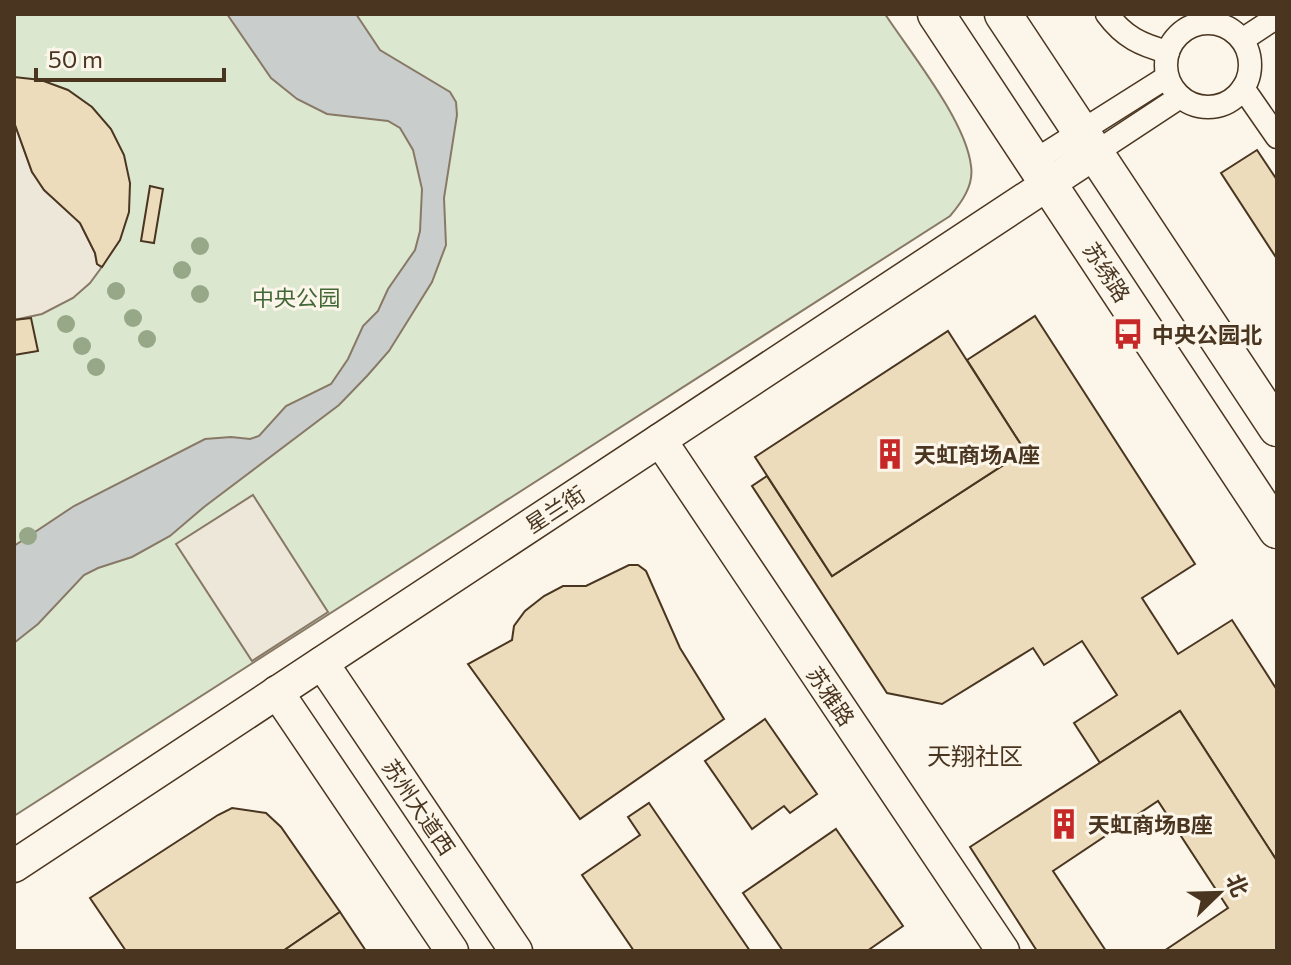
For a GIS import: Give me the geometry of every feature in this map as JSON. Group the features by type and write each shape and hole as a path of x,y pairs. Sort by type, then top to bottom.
{"main road":[{"name":"苏绣路","path":"936,14 1277,530"},
{"path":"1003,14 1277,428"}],"street":[{"path":"1107,14 1128,37 1139,44 1168,52"},
{"path":"1242,40 1277,17"},
{"path":"1201,23 1223,26 1242,40 1250,59 1250,69 1243,88 1231,101 1214,107 1196,106 1180,97 1167,77 1168,52 1180,33 1201,23"},
{"path":"1089,143 1167,77"},
{"path":"1243,88 1277,137"},
{"path":"1089,143 1180,97"},
{"name":"星兰街","path":"14,866 660,440 1041,173 1089,143"},
{"name":"苏雅路","path":"660,440 1003,951"},
{"name":"苏州大道西","path":"322,663 516,951"},
{"path":"277,692 452,951"}],"green space":[{"name":"中央公园","path":"14,14 885,14 936,87 959,129 967,148 971,180 963,199 950,216 14,816"}],"shaded area":[{"path":"227,14 356,14 380,50 450,92 456,102 457,115 444,198 446,245 432,282 389,351 339,405 170,536 132,557 84,575 38,624 14,643 14,546 74,506 205,439 250,439 259,436 286,406 331,384 348,359 363,326 378,311 388,289 415,250 420,231 422,189 413,150 400,128 388,121 327,114 297,99 271,78"},
{"path":"14,122 32,172 80,223 97,264 101,267 104,264 90,283 73,298 42,314 14,320"},
{"path":"253,495 328,612 252,661 176,544"}],"building":[{"path":"14,77 41,80 68,90 92,107 111,129 124,155 130,183 129,212 120,240 102,267 97,264 80,223 44,190 32,172 14,122"},
{"path":"1257,150 1277,180 1277,259 1221,173"},
{"path":"150,186 163,189 154,243 141,241"},
{"path":"1035,316 1195,564 1142,598 1178,654 1232,620 1277,690 1277,861 1180,711 1100,763 1074,723 1117,695 1082,641 1044,665 1033,648 942,704 887,693 752,486 767,476 832,576 1025,451 967,360"},
{"path":"31,318 38,351 14,355 14,320"},
{"name":"天虹商场A座","path":"948,331 1025,451 832,576 755,457"},
{"path":"629,565 638,565 646,571 680,648 724,719 580,819 468,664 512,640 514,626 525,611 544,596 563,586 586,586"},
{"name":"天虹商场B座","path":"1180,711 1277,861 1277,951 1164,951 1228,908 1158,801 1053,871 1106,951 1037,951 970,847"},
{"path":"765,719 817,794 790,813 784,806 752,829 705,761"},
{"path":"649,803 750,951 634,951 582,875 640,835 628,817"},
{"path":"232,808 266,813 281,827 340,912 283,951 126,951 90,898"},
{"path":"836,829 903,926 867,951 783,951 743,893"},
{"path":"340,912 366,951 283,951"}],"place":[{"name":"中央公园北","path":"1128,334"},
{"name":"天虹商场A座","path":"890,454"},
{"name":"天虹商场B座","path":"1064,824"}],"district":[{"name":"天翔社区","path":"975,755"}]}
